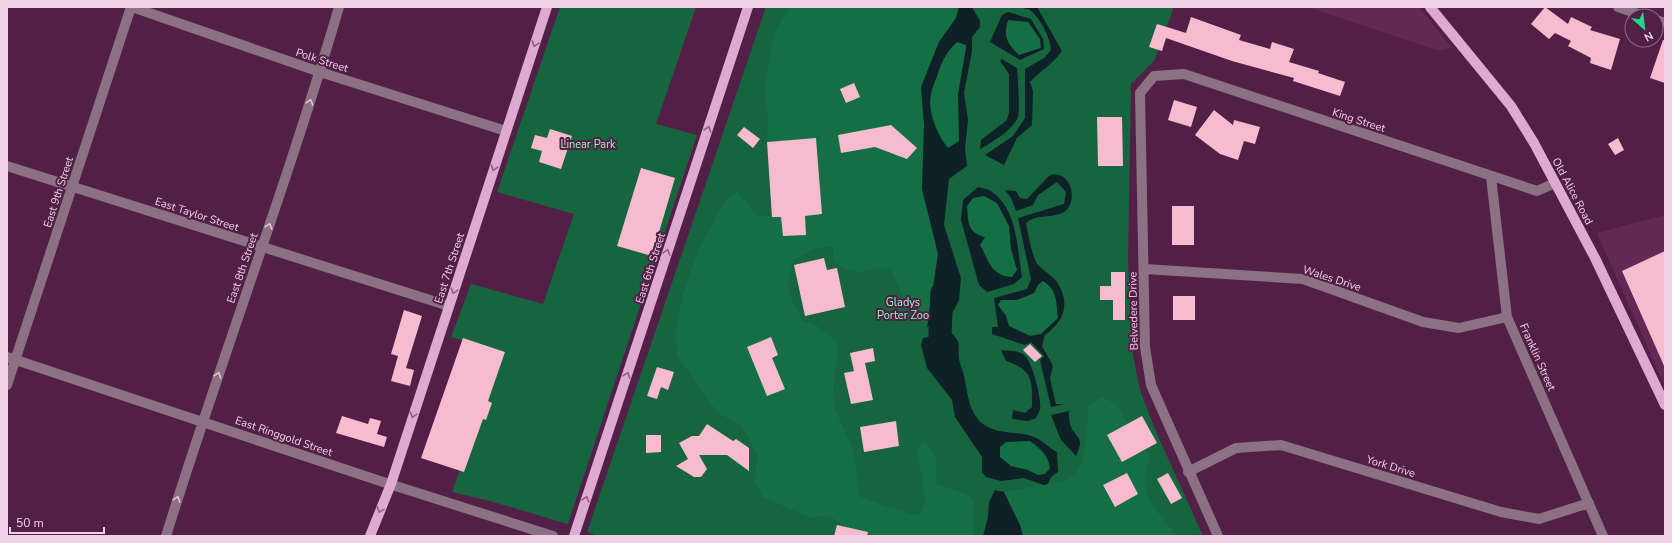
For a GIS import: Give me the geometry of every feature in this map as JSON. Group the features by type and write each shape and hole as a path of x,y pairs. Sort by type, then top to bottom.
{"main road":[{"name":"East 7th Street","path":"370,536 391,484 547,7"},
{"name":"East 6th Street","path":"574,536 748,7"},
{"name":"Old Alice Road","path":"1430,7 1511,106 1534,144 1595,258 1665,406"}],"street":[{"name":"Polk Street","path":"131,7 320,72 506,131"},
{"name":"East 9th Street","path":"7,385 11,358 72,186 131,7"},
{"name":"East 8th Street","path":"166,536 202,421 262,248 340,7"},
{"name":"King Street","path":"1154,76 1184,74 1537,191 1555,183"},
{"name":"Belvedere Drive","path":"1154,76 1140,93 1145,269 1145,347 1151,386 1188,472 1218,536"},
{"name":"East Taylor Street","path":"7,166 449,306"},
{"name":"Franklin Street","path":"1491,177 1507,317 1590,503 1603,536"},
{"name":"Wales Drive","path":"1145,269 1303,279 1423,322 1460,328 1507,317"},
{"name":"East Ringgold Street","path":"11,358 553,536"},
{"name":"York Drive","path":"1188,472 1236,448 1281,445 1501,512 1539,519 1590,503"}],"shaded area":[{"path":"959,7 972,7 980,21 980,27 972,37 972,51 964,93 968,120 965,149 967,166 949,179 944,225 961,278 959,300 954,310 942,325 927,327 938,254 922,189 924,125 921,87 939,42 956,18","holes":["957,42 966,45 958,94 959,141 948,148 940,136 934,122 930,108 931,94 945,56"]},
{"path":"1014,7 1037,7 1062,51 1055,60 1030,82 1033,91 1032,125 1017,138 1004,165 985,155 1013,136 1025,118 1025,69 1044,58 1051,50 1049,40 1038,18 1028,9"},
{"path":"1307,7 1419,7 1452,48 1439,51"},
{"path":"1008,12 1031,19 1043,39 1044,49 1020,60 990,42 1002,15","holes":["1008,20 1028,22 1040,39 1041,48 1019,55 1007,39 1006,31"]},
{"path":"1002,59 1017,68 1019,113 1016,122 1007,131 980,149 981,140 1007,120 1009,112 1009,74 1000,61"},
{"path":"1054,174 1059,175 1067,180 1072,194 1070,205 1064,212 1035,218 1026,223 1030,245 1038,265 1057,282 1064,298 1061,318 1052,330 1045,335 1042,346 1053,366 1050,378 1056,404 1064,404 1051,407 1040,360 1044,356 1031,342 1025,345 992,334 992,327 998,327 994,298 1027,289 1031,279 1018,218 1064,204 1066,192 1057,182 1038,195 1033,205 1016,211 1011,198 1005,190 1016,191 1020,198 1027,199 1049,176","holes":["1043,281 1054,293 1058,318 1041,334 1030,336 1009,326 1006,316 998,305 1001,300 1017,300 1034,293 1038,285"]},
{"path":"978,187 991,191 1001,200 1007,209 1012,219 1015,231 1022,277 1014,284 987,292 979,285 961,220 963,200","holes":["984,196 997,203 1009,226 1011,249 1017,270 1012,277 999,274 995,271 980,245 985,237 975,233 969,222 967,206 973,198"]},
{"path":"1665,215 1665,387 1597,233"},
{"path":"950,332 957,339 959,344 959,359 964,374 969,402 974,414 983,424 995,430 1034,437 1057,452 1058,472 1051,477 1048,484 1044,485 1024,478 1001,481 986,477 982,472 982,457 955,417 952,400 927,368 921,345 923,338","holes":["1030,441 1041,450 1048,459 1050,468 1045,474 1038,475 1028,470 1011,466 1000,457 1000,447 1006,442"]},
{"path":"1001,350 1015,351 1023,354 1030,363 1036,380 1040,405 1040,410 1036,418 1028,421 1012,419 1013,410 1025,413 1032,407 1031,383 1027,373 1015,364 1006,361"},
{"path":"1069,411 1070,425 1080,440 1080,446 1076,456 1061,440 1051,415"},
{"path":"995,490 1004,492 1020,525 1023,536 983,536 988,517 989,502"}],"green space":[{"name":"Linear Park","path":"560,7 696,7 656,124 697,135 568,524 490,501 452,492 502,351 451,337 471,284 543,304 574,214 497,192"},
{"name":"Gladys Porter Zoo","path":"766,7 1174,7 1154,61 1131,84 1128,260 1133,356 1140,390 1154,427 1203,536 598,536 587,532"},
{"path":"790,7 959,7 956,18 939,42 921,87 936,249 941,277 952,301 947,320 931,325 923,322 911,310 906,302 892,271 878,267 871,270 855,272 845,268 833,261 833,246 814,249 794,260 787,283 792,300 802,320 819,327 838,343 833,389 835,409 854,452 859,496 884,506 918,516 925,504 922,476 916,449 924,443 936,457 936,484 964,493 973,499 973,536 860,536 828,515 811,518 763,497 755,483 757,454 741,425 718,413 677,356 676,334 682,298 699,248 726,200 737,191 756,215 781,217 783,236 806,235 805,216 822,214 816,138 767,142 768,117 765,93 770,53 777,27"},
{"path":"1008,20 1028,21 1040,39 1041,47 1019,55 1007,39 1006,31"},
{"path":"957,42 966,45 960,133 959,141 948,148 934,122 930,101 932,89 941,64 953,45"},
{"path":"984,196 997,203 1009,226 1011,249 1017,270 1012,277 1002,277 993,270 976,235 970,229 967,206 973,198"},
{"path":"1043,281 1052,288 1056,297 1058,318 1041,334 1030,336 1009,326 1006,316 998,305 1001,300 1017,300"},
{"path":"1102,397 1116,404 1150,458 1146,470 1146,491 1155,509 1177,536 1023,536 1020,525 1004,492 1067,480 1077,473 1084,456 1086,446 1088,407"},
{"path":"1030,441 1041,450 1048,459 1050,468 1045,474 1038,475 1028,470 1011,466 1000,457 1000,447 1006,442"}],"building":[{"path":"1545,7 1568,24 1571,17 1592,27 1590,30 1620,39 1611,70 1590,63 1591,58 1568,46 1571,41 1555,33 1549,39 1531,24"},
{"path":"1191,17 1241,35 1239,40 1270,49 1272,42 1294,49 1289,62 1319,71 1318,73 1345,82 1340,96 1293,81 1294,78 1232,61 1166,38 1162,51 1149,47 1157,24 1186,33"},
{"path":"1665,40 1665,83 1650,78 1660,48 1664,48"},
{"path":"854,83 860,97 846,103 840,89"},
{"path":"1174,100 1197,107 1191,127 1168,120"},
{"path":"1214,110 1233,125 1234,120 1260,127 1255,144 1244,141 1238,160 1220,154 1195,135"},
{"path":"1097,117 1122,117 1123,166 1098,166"},
{"path":"891,125 917,148 907,159 875,147 841,153 838,135"},
{"path":"744,127 760,139 753,148 737,135"},
{"path":"550,129 572,136 561,169 539,162 542,151 531,148 535,135 547,138"},
{"path":"816,138 822,214 805,216 806,235 783,236 781,217 772,217 767,142"},
{"path":"1618,138 1624,150 1615,155 1608,144"},
{"path":"641,168 675,178 652,256 617,246"},
{"path":"1172,206 1194,206 1194,245 1172,245"},
{"path":"1665,251 1665,368 1622,271"},
{"path":"824,258 827,270 837,268 845,307 805,316 794,265"},
{"path":"1111,272 1125,272 1125,320 1113,320 1113,300 1100,300 1100,286 1111,286"},
{"path":"1173,296 1195,296 1195,320 1173,320"},
{"path":"404,310 422,316 406,368 414,370 410,386 391,381 398,356 391,354"},
{"path":"771,337 778,355 772,358 785,389 767,396 747,347"},
{"path":"463,338 505,352 488,401 492,403 486,420 483,419 464,472 421,458"},
{"path":"1030,344 1042,356 1035,362 1023,350"},
{"path":"873,348 875,361 865,363 873,400 851,404 844,373 854,371 850,353"},
{"path":"657,367 674,372 668,390 661,387 657,399 647,396"},
{"path":"342,416 368,424 370,418 381,421 377,434 387,437 384,447 336,433"},
{"path":"1142,416 1157,443 1122,462 1107,435"},
{"path":"896,421 899,446 864,452 860,427"},
{"path":"707,424 733,441 736,439 749,448 749,471 727,455 699,455 707,469 701,477 694,477 676,466 688,459 679,443 692,436 699,436"},
{"path":"646,435 661,435 661,452 646,453"},
{"path":"1127,473 1138,494 1115,507 1103,485"},
{"path":"1168,473 1182,498 1171,504 1157,479"},
{"path":"837,525 868,532 867,536 834,536"}],"waterway":[{"path":"942,293 940,334 946,365"}]}
